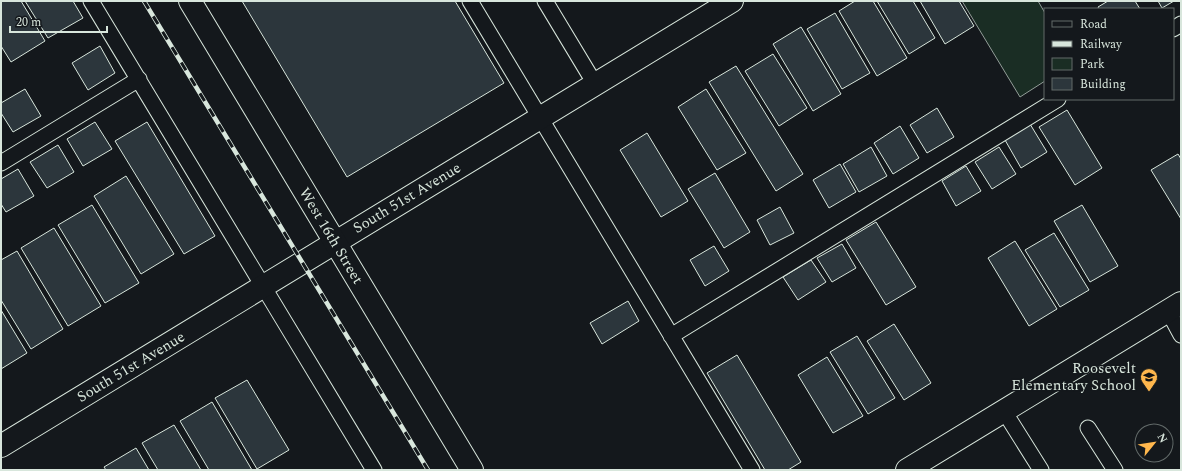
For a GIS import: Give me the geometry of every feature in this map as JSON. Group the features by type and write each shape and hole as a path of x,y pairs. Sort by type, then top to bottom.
{"street":[{"name":"West 16th Street","path":"190,1 472,470"},
{"name":"South 51st Avenue","path":"1,446 732,1"},
{"path":"907,470 1174,307"}],"lane":[{"path":"91,1 374,470"},
{"path":"470,1 752,470"},
{"path":"545,1 595,84"},
{"path":"1,163 139,79"},
{"path":"671,336 1056,100"},
{"path":"1174,307 1181,335"},
{"path":"1004,411 1041,470"},
{"path":"1088,428 1115,470"}],"green space":[{"path":"962,1 1038,1 1044,11 1044,82 1020,97"}],"building":[{"path":"1,1 21,1 45,41 11,62 1,46"},
{"path":"25,1 73,1 83,18 48,38"},
{"path":"242,1 455,1 504,83 347,177"},
{"path":"855,1 873,1 907,58 877,76 839,11"},
{"path":"877,1 913,1 935,38 909,54"},
{"path":"920,1 959,1 974,26 945,44"},
{"path":"1108,1 1135,1 1139,8 1098,8"},
{"path":"1158,1 1174,1 1162,8"},
{"path":"835,13 870,73 842,89 807,29"},
{"path":"801,27 841,94 813,111 773,44"},
{"path":"100,46 115,73 88,90 72,63"},
{"path":"773,54 807,108 779,126 745,71"},
{"path":"736,66 803,174 776,191 709,82"},
{"path":"25,89 41,116 13,132 1,113 1,103"},
{"path":"706,89 746,153 717,170 678,107"},
{"path":"937,108 954,137 927,153 910,125"},
{"path":"1067,110 1102,168 1075,185 1039,127"},
{"path":"95,122 112,149 83,166 67,139"},
{"path":"147,122 215,236 184,254 115,141"},
{"path":"1030,124 1047,152 1021,168 1005,140"},
{"path":"900,126 919,158 893,174 874,143"},
{"path":"647,133 688,201 661,217 620,150"},
{"path":"58,145 74,172 47,188 30,162"},
{"path":"871,147 887,176 859,192 843,164"},
{"path":"999,147 1016,174 992,189 975,162"},
{"path":"1178,154 1181,159 1181,219 1151,170"},
{"path":"840,164 856,192 829,208 813,180"},
{"path":"966,166 981,191 956,206 942,181"},
{"path":"18,169 34,196 6,212 1,204 1,179"},
{"path":"715,173 750,232 724,248 688,189"},
{"path":"126,176 174,254 141,274 94,196"},
{"path":"92,205 139,283 105,303 58,225"},
{"path":"1082,205 1118,266 1090,282 1054,221"},
{"path":"780,207 794,233 770,245 757,220"},
{"path":"876,222 916,287 886,305 846,240"},
{"path":"54,228 101,306 68,326 21,248"},
{"path":"1054,233 1089,290 1060,307 1025,250"},
{"path":"1015,241 1057,309 1029,326 988,258"},
{"path":"842,244 856,268 832,282 817,258"},
{"path":"714,246 729,271 705,286 690,260"},
{"path":"17,251 63,329 31,349 1,300 1,260"},
{"path":"811,260 826,282 798,300 783,277"},
{"path":"628,301 639,321 602,344 590,323"},
{"path":"1,310 27,353 1,369"},
{"path":"894,324 931,383 904,400 867,341"},
{"path":"857,336 895,398 868,414 830,352"},
{"path":"737,355 801,462 788,470 765,470 707,373"},
{"path":"827,357 863,416 833,433 798,375"},
{"path":"247,380 289,450 257,469 215,398"},
{"path":"212,402 252,470 209,470 180,421"},
{"path":"174,425 201,470 158,470 142,443"},
{"path":"136,448 149,470 106,470 104,467"}],"railway":[{"path":"144,1 428,470"}],"place":[{"name":"Roosevelt Elementary School","path":"1149,392"}]}
